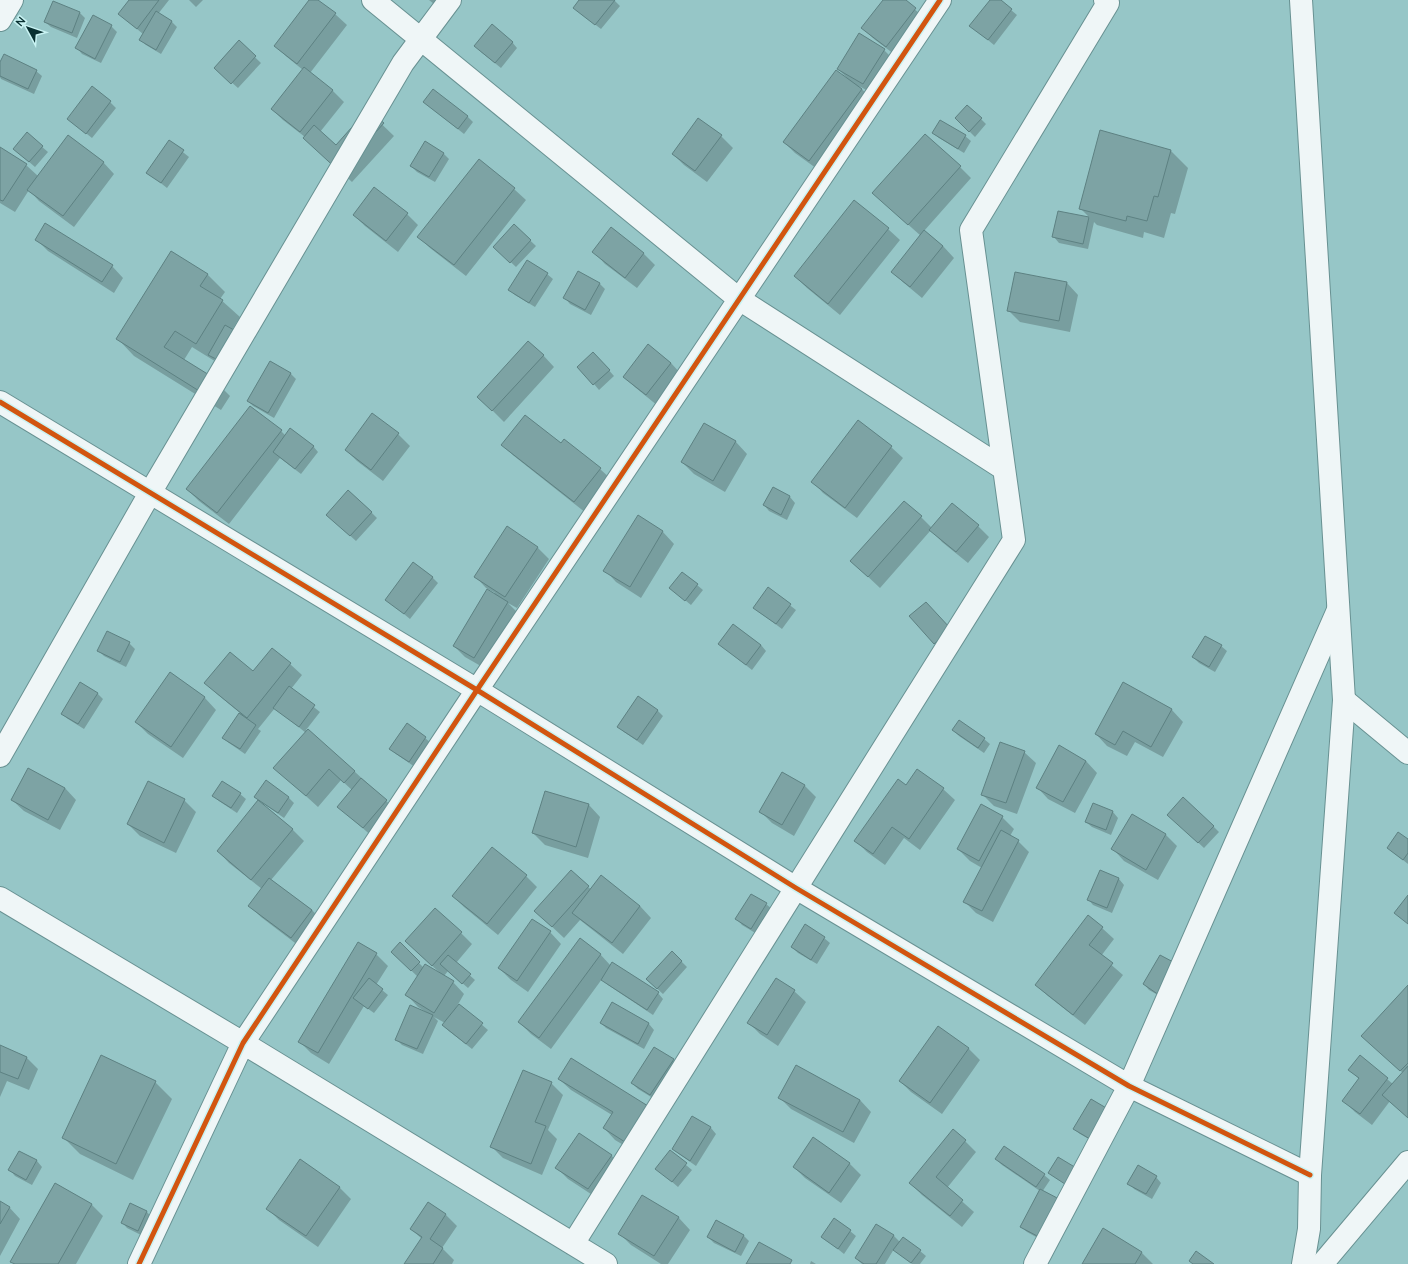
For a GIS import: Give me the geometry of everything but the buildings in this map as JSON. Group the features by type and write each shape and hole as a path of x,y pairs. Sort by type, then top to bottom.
{"main road":[{"path":"0,20 12,0"},
{"path":"373,0 738,299 1004,469"},
{"path":"0,756 150,493 399,70 450,0"},
{"path":"139,1264 243,1043 738,299 940,0"},
{"path":"573,1244 1014,540 971,230 1108,3 1105,0"},
{"path":"1301,0 1344,700 1310,1174 1309,1229 1303,1264"},
{"path":"0,402 477,690 796,888 1129,1086 1310,1174"},
{"path":"1035,1264 1129,1086 1338,610"},
{"path":"1344,700 1408,754"},
{"path":"0,898 243,1043 606,1264"},
{"path":"1322,1264 1408,1162"}],"cycle path":[{"path":"139,1264 243,1043 477,690 940,0"},
{"path":"0,402 477,690 796,888 1129,1086 1310,1175"}]}
